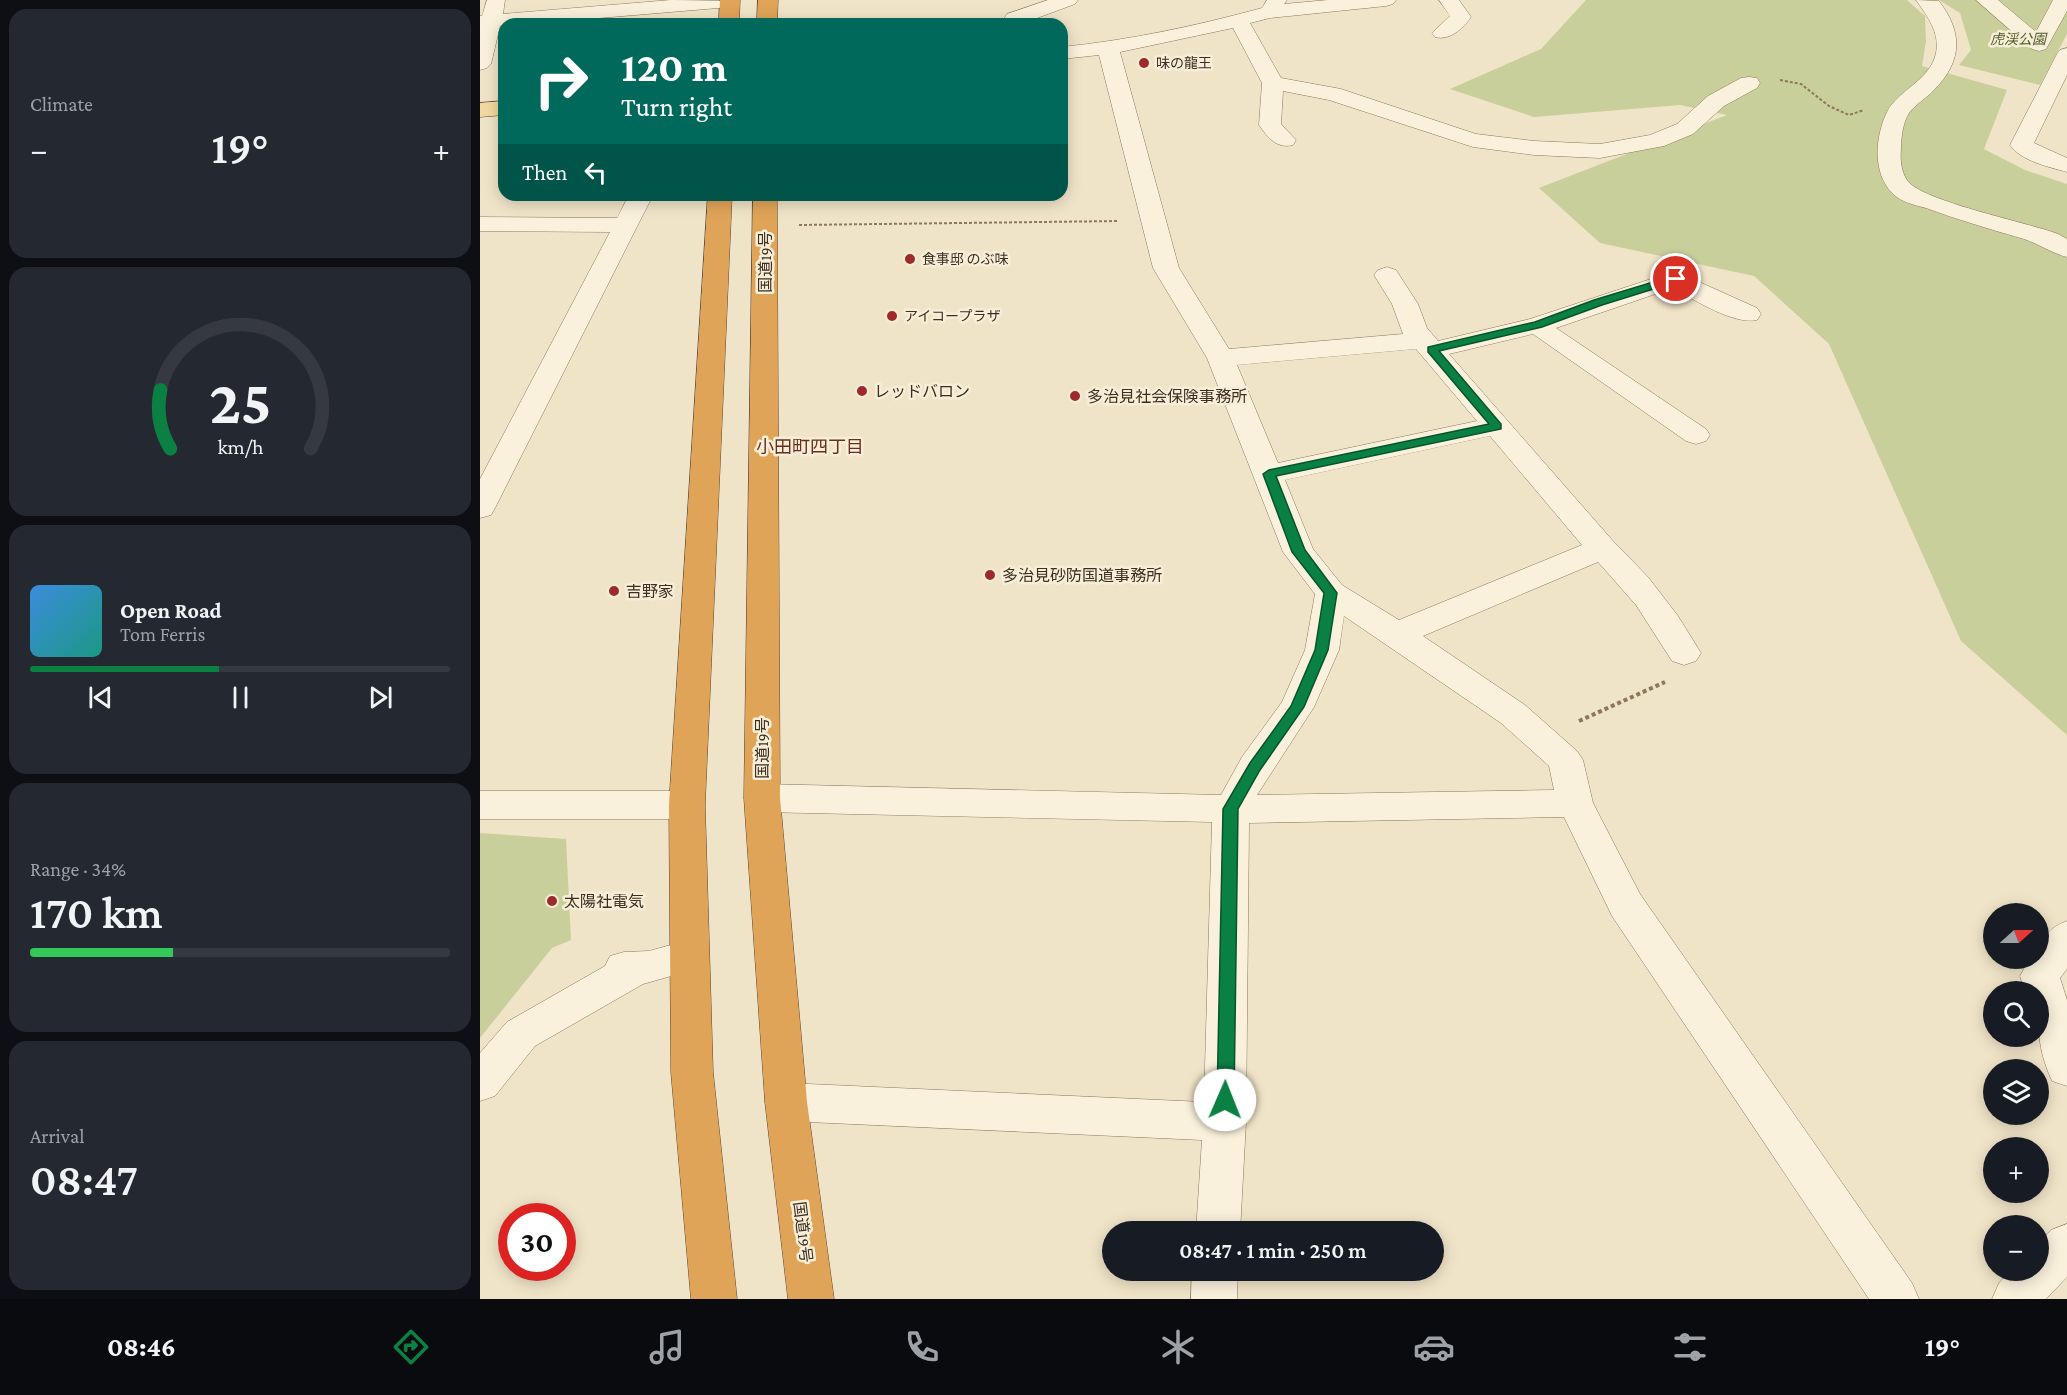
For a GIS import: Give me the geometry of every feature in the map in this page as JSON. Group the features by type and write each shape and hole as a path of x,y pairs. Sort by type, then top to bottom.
{"highway":[{"path":"767,18 768,0"},
{"path":"729,18 730,1"},
{"path":"714,1299 692,1072 687,805 720,201"},
{"name":"国道19号","path":"765,201 762,798 786,1102 811,1299"}],"main road":[{"path":"480,110 498,108"}],"street":[{"path":"480,64 486,22 496,0"},
{"path":"1014,18 1068,0"},
{"path":"1068,52 1108,47 1239,21 1273,6 1386,0"},
{"path":"1442,33 1461,16 1449,0"},
{"path":"1926,0 1934,6 1948,40 1944,67 1899,111 1890,135 1890,165 1894,180 1908,194 1982,221 2032,233 2062,245 2067,250"},
{"path":"1986,0 2039,45"},
{"path":"2063,0 2036,50 2066,55 2021,145 2045,158 2067,165"},
{"path":"532,18 730,1"},
{"path":"1239,21 1273,83 1270,125 1285,140"},
{"path":"1108,47 1126,123 1166,268 1221,358 1299,552 1331,593 1397,634 1513,714 1565,760 1575,803 1626,905 1896,1299"},
{"path":"1273,83 1333,94 1473,140 1534,148 1600,152 1656,141 1685,129 1716,101 1749,83"},
{"path":"480,508 494,458 638,201"},
{"path":"480,224 626,225"},
{"path":"1387,275 1405,304 1414,330 1602,548 1630,575 1668,623 1684,653"},
{"path":"1221,358 1428,345 1538,324 1676,279 1707,297 1748,314"},
{"path":"1538,324 1550,336 1696,435"},
{"path":"1269,474 1496,426"},
{"path":"1397,634 1602,548"},
{"path":"1219,1221 1225,1122 1231,809 1255,766 1297,707 1322,650 1331,593"},
{"path":"762,798 1231,809 1575,803"},
{"path":"480,805 687,805"},
{"path":"2067,936 2040,976 2067,1068"},
{"path":"480,1083 520,1034 631,971 624,968 649,967 690,956"},
{"path":"786,1102 1225,1122"},
{"path":"2015,1299 2067,1245"},
{"path":"1214,1299 1215,1281"}],"path":[{"path":"1749,83 1776,80 1801,84 1829,106 1849,114 1880,109 1899,111"},
{"path":"796,225 1152,220"},
{"path":"1541,739 1686,673 1684,653"}],"green space":[{"path":"1586,0 1907,0 1925,16 1926,41 1922,66 2007,90 1984,149 2025,170 2067,184 2067,735 1961,641 1829,344 1754,276 1600,243 1539,188 1727,115 1680,105 1534,117 1450,89 1541,49"},
{"name":"虎渓公園","path":"1939,0 2067,0 2067,34 2040,85 1959,65 1971,50 1960,13"},
{"path":"480,833 566,839 571,940 552,948 480,1038"}],"place":[{"name":"味の龍王","path":"1144,63"},
{"name":"食事邸 のぶ味","path":"910,259"},
{"name":"アイコープラザ","path":"892,316"},
{"name":"レッドバロン","path":"862,391"},
{"name":"多治見社会保険事務所","path":"1075,396"},
{"name":"多治見砂防国道事務所","path":"990,575"},
{"name":"吉野家","path":"614,591"},
{"name":"太陽社電気","path":"552,901"}],"district":[{"name":"小田町四丁目","path":"810,447"}],"route":[{"path":"1225,1100 1231,809 1255,766 1297,707 1322,650 1331,593 1299,552 1269,474 1496,426 1432,350 1538,324 1676,279"}]}
